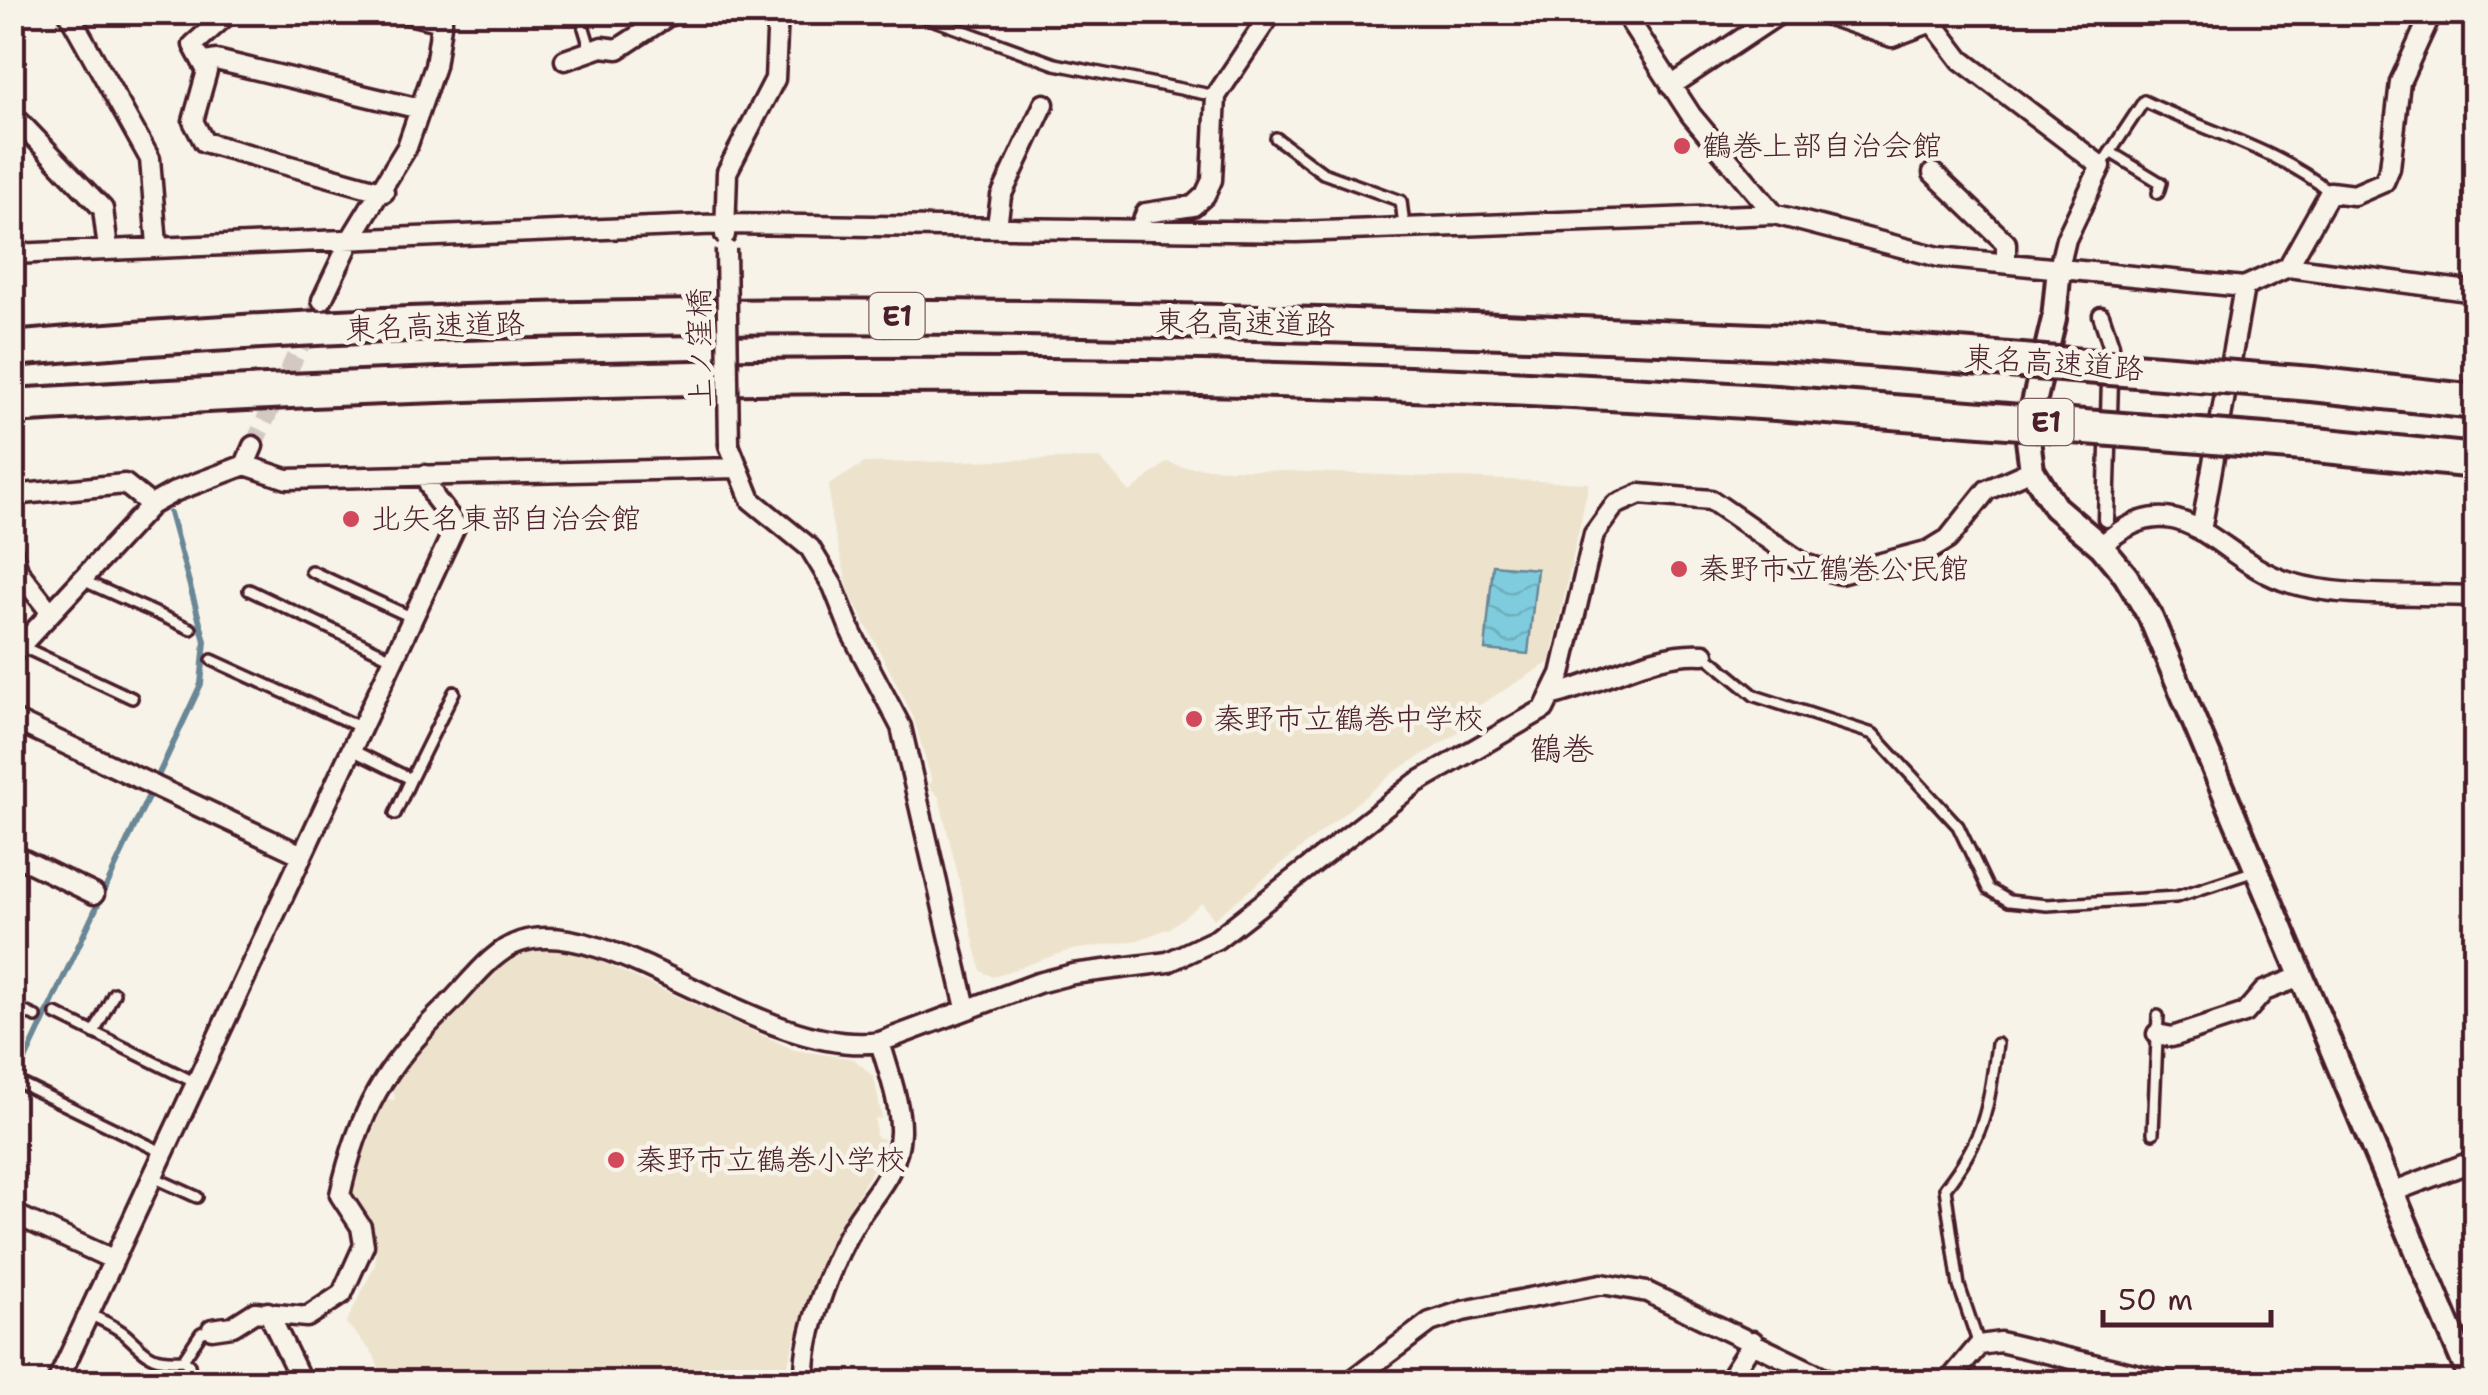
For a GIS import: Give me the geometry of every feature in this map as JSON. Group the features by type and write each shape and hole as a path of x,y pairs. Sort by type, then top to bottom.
{"highway":[{"name":"東名高速道路","path":"12,349 433,324 814,315 1394,326 1781,342 2312,384 2476,402"},
{"name":"東名高速道路","path":"12,406 435,382 802,376 1534,387 2316,445 2476,462"}],"street":[{"path":"68,12 150,158 157,245"},
{"path":"230,12 192,46 207,71 193,121 204,142 384,192"},
{"path":"322,300 352,237 384,192 407,148 435,66 443,17 400,12"},
{"path":"566,60 590,51 618,49 674,12"},
{"name":"上ノ窪橋","path":"778,12 775,79 727,172 729,445 751,500 810,548 901,727 966,1008"},
{"path":"1140,227 1146,213 1193,206 1206,195 1212,180 1216,96 1272,12"},
{"path":"1624,12 1670,86 1774,214"},
{"path":"1670,86 1782,12"},
{"path":"1820,12 1892,38 1932,22 1973,70 2106,159 2066,239 2059,268 2054,319 2027,432 2032,470 2055,507 2101,546 2150,616 2472,1382"},
{"path":"2288,268 2330,192 2354,194 2384,182 2390,168 2400,82 2432,12"},
{"path":"205,62 216,60 420,109"},
{"path":"998,226 1001,196 1044,104"},
{"path":"12,114 103,209 108,250"},
{"path":"1933,173 2006,244 2006,263"},
{"path":"12,254 725,224 1296,232 1774,214 1939,257 2244,287 2288,268 2476,292"},
{"path":"2201,531 2244,287"},
{"path":"2101,315 2112,346 2106,519"},
{"path":"245,465 253,446"},
{"path":"17,651 152,505 176,490 245,465 287,479 736,468"},
{"path":"212,1329 268,1312 306,1318 342,1294 364,1245 360,1227 340,1195 358,1125 374,1093 404,1048 498,955 519,942 584,941 801,1037 856,1046 880,1042 966,1008 1073,974 1168,962 1217,940 1416,783 1544,708 1553,695 1594,534 1615,505 1640,494 1710,500 1804,564 1840,574 1930,550 1948,539 1987,490 2032,470"},
{"path":"57,1382 456,525 435,498 425,475"},
{"path":"12,495 125,484 152,505"},
{"path":"2101,546 2132,520 2160,517 2201,531 2288,583 2476,596"},
{"path":"12,552 19,572 50,613"},
{"path":"1553,695 1591,686 1677,652 1704,654"},
{"path":"12,720 302,855"},
{"path":"12,854 94,894"},
{"path":"2158,1025 2172,1038 2245,1013 2264,991 2300,977"},
{"path":"806,1382 803,1364 818,1307 852,1228 890,1177 900,1132 880,1042"},
{"path":"2392,1192 2476,1160"},
{"path":"12,1212 114,1260"},
{"path":"1350,1382 1430,1322 1462,1310 1602,1284 1647,1292 1834,1382"},
{"path":"268,1312 302,1382"},
{"path":"1727,1382 1753,1341"},
{"path":"1948,1382 1979,1345 2000,1342 2169,1382"}],"lane":[{"path":"912,12 1054,64 1216,96"},
{"path":"584,28 590,51"},
{"path":"2158,193 2161,183 2154,176 2106,159 2144,101 2210,128 2314,179 2330,192"},
{"path":"1276,138 1323,173 1401,200 1404,226"},
{"path":"311,571 413,618"},
{"path":"82,580 191,629"},
{"path":"249,590 394,660"},
{"path":"17,651 132,698"},
{"path":"1704,654 1754,696 1873,734 1958,826 1988,889 2008,901 2048,905 2176,897 2256,871"},
{"path":"212,660 362,728"},
{"path":"395,814 454,692"},
{"path":"352,750 411,779"},
{"path":"94,1033 114,993"},
{"path":"12,1006 36,1017"},
{"path":"56,1014 196,1083"},
{"path":"2153,1133 2158,1025"},
{"path":"1979,1345 1959,1286 1945,1188 1970,1155 1986,1122 1997,1044"},
{"path":"24,1084 164,1153"},
{"path":"153,1177 197,1198"},
{"path":"89,1314 124,1332 141,1353 164,1361 183,1360 189,1365 192,1382"},
{"path":"183,1360 201,1333 212,1329"}],"shaded area":[{"name":"秦野市立鶴巻中学校","path":"1100,458 1130,492 1167,462 1184,467 1589,483 1550,662 1470,711 1476,722 1396,771 1214,919 1202,903 1170,928 1138,940 1067,951 993,977 981,971 939,797 928,785 932,782 913,716 850,594 831,519 829,485 864,463"},
{"name":"秦野市立鶴巻小学校","path":"529,948 575,950 795,1050 854,1059 874,1077 882,1118 875,1119 876,1137 884,1139 871,1173 838,1227 801,1318 788,1364 790,1382 384,1382 374,1355 346,1323 375,1265 376,1237 350,1193 359,1146 378,1097 395,1100 392,1080 409,1052 503,959"}],"water":[{"path":"1493,565 1537,569 1528,654 1485,650"}],"waterway":[{"path":"12,1088 201,684 205,641 170,513"}],"tunnel":[{"path":"253,446 322,300"}],"place":[{"name":"鶴巻上部自治会館","path":"1682,146"},
{"name":"北矢名東部自治会館","path":"351,519"},
{"name":"秦野市立鶴巻公民館","path":"1679,569"},
{"name":"秦野市立鶴巻中学校","path":"1194,719"},
{"name":"秦野市立鶴巻小学校","path":"616,1160"}],"district":[{"name":"鶴巻","path":"1562,749"}]}
